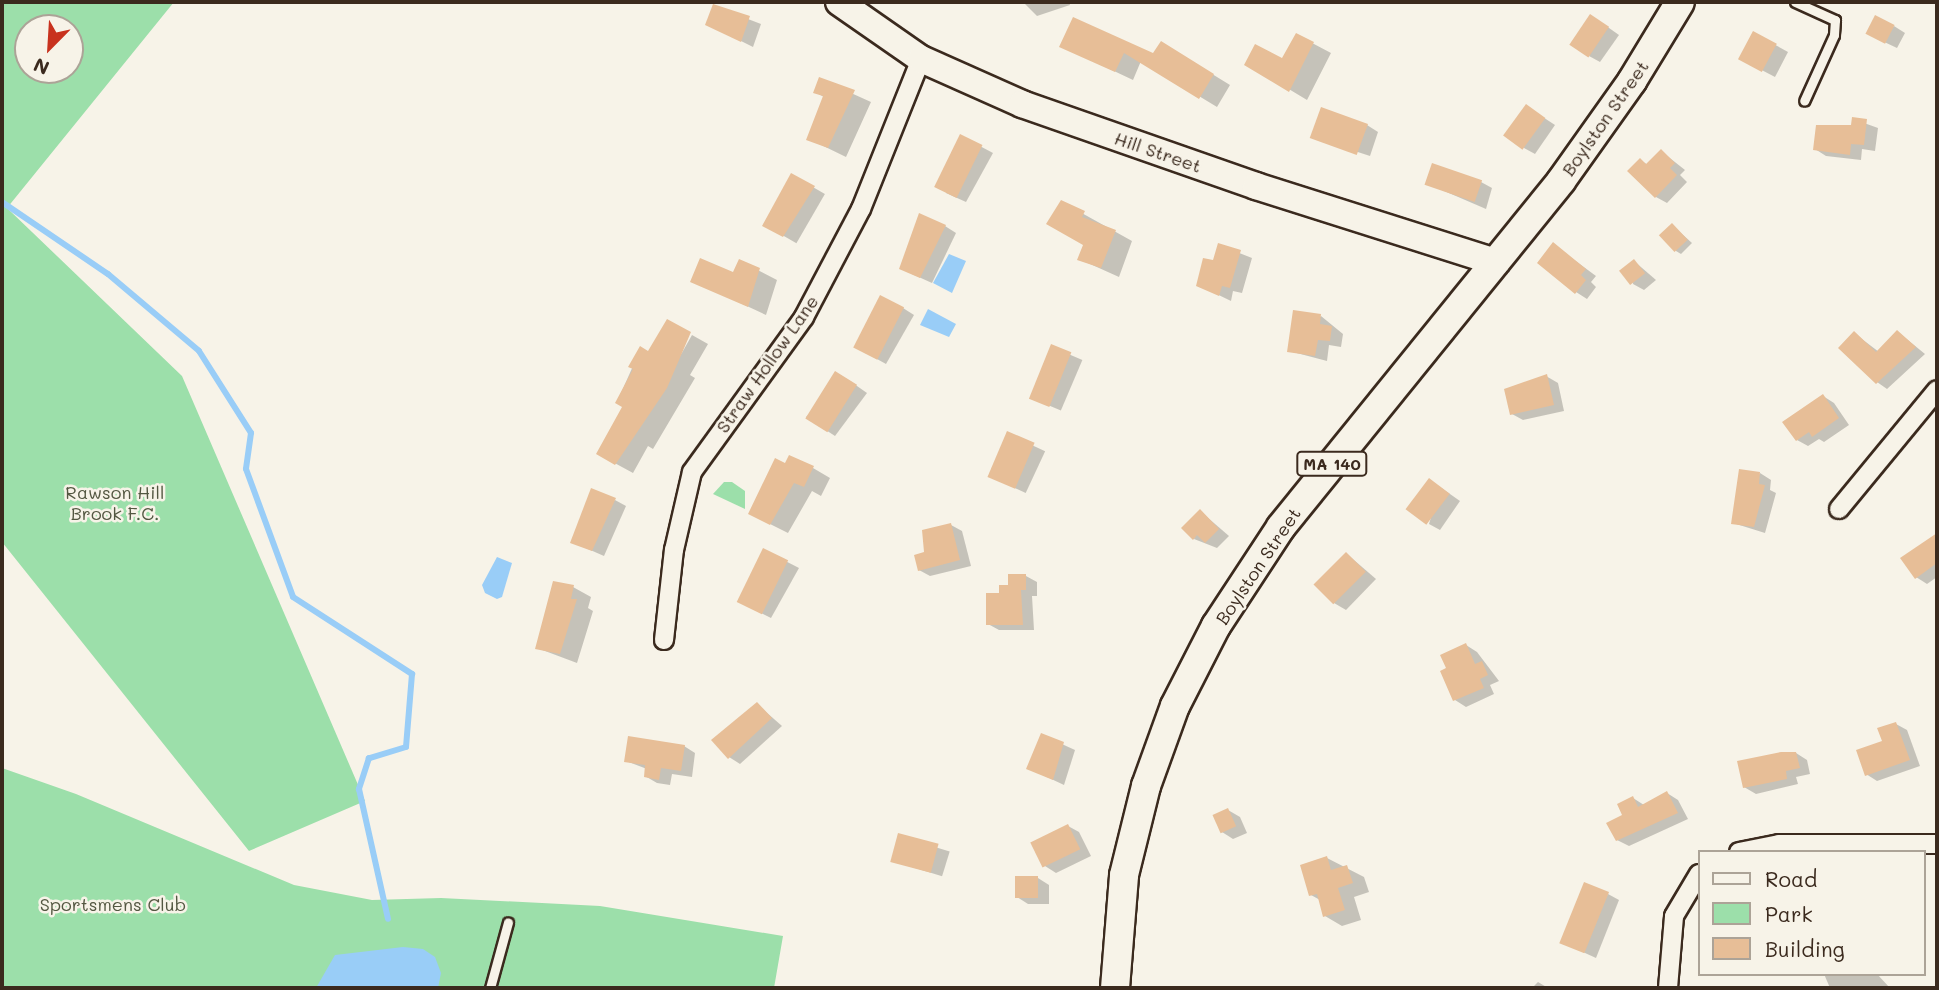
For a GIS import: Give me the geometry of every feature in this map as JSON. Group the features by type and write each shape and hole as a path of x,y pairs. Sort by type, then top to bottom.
{"main road":[{"name":"Boylston Street","path":"1115,988 1126,862 1154,759 1192,670 1274,536 1585,148 1681,2"}],"street":[{"name":"Hill Street","path":"839,2 921,59 1084,126 1496,262"},
{"name":"Straw Hollow Lane","path":"664,639 674,550 692,472 804,317 861,209 921,59"},
{"path":"1839,509 1937,390"},
{"path":"1749,850 1779,844 1937,845"},
{"path":"1668,988 1674,916 1698,876"}],"lane":[{"path":"1794,2 1835,20 1834,35 1804,102"},
{"path":"490,988 508,922"}],"green space":[{"name":"Rawson Hill Brook F.C.","path":"2,2 174,2 7,208 182,376 365,801 249,851 2,542"},
{"path":"724,482 732,482 745,491 745,509 713,494"},
{"name":"Sportsmens Club","path":"2,768 76,794 294,885 372,900 441,898 600,906 783,936 774,988 2,988"}],"water":[{"path":"949,254 966,261 952,293 933,283"},
{"path":"928,309 956,324 949,337 920,325"},
{"path":"497,557 512,563 502,597 497,599 485,593 482,585"},
{"path":"403,947 423,949 435,957 441,973 438,988 316,988 335,955"}],"building":[{"path":"713,4 750,16 741,42 705,25"},
{"path":"1590,14 1609,27 1588,58 1569,45"},
{"path":"1875,15 1895,25 1885,44 1865,34"},
{"path":"1073,17 1153,53 1161,41 1214,74 1199,99 1124,53 1115,72 1059,47"},
{"path":"1753,31 1777,44 1762,72 1738,59"},
{"path":"1296,33 1314,42 1289,92 1244,65 1255,44 1282,58"},
{"path":"819,77 855,90 828,148 806,140 823,96 813,93"},
{"path":"1526,104 1545,118 1522,150 1503,136"},
{"path":"1321,107 1368,124 1357,155 1310,138"},
{"path":"1852,117 1867,119 1864,145 1851,144 1850,155 1813,150 1816,125 1851,125"},
{"path":"960,134 982,145 957,198 934,187"},
{"path":"1661,149 1675,163 1670,168 1677,175 1655,198 1627,171 1640,158 1646,164"},
{"path":"1432,163 1482,180 1475,202 1425,185"},
{"path":"791,173 815,186 783,237 762,226"},
{"path":"1061,200 1085,211 1082,217 1116,230 1101,268 1077,260 1083,245 1046,224"},
{"path":"919,213 946,225 920,278 899,269"},
{"path":"1672,223 1688,240 1675,252 1659,235"},
{"path":"1553,242 1586,269 1581,275 1586,280 1575,294 1537,263"},
{"path":"1218,243 1241,250 1230,288 1222,286 1219,296 1196,286 1203,258 1213,260"},
{"path":"700,258 733,272 739,259 760,268 748,307 690,282"},
{"path":"1634,259 1645,273 1630,285 1619,271"},
{"path":"880,295 904,307 877,360 853,348"},
{"path":"1293,310 1321,314 1320,324 1332,326 1330,341 1318,340 1315,356 1287,352"},
{"path":"667,319 691,332 667,388 615,465 596,454 622,407 615,403 633,369 628,367 640,346 648,351"},
{"path":"1897,330 1916,347 1876,384 1838,348 1854,331 1876,352"},
{"path":"1051,344 1071,352 1049,407 1029,399"},
{"path":"835,371 857,385 827,432 805,418"},
{"path":"1547,374 1554,405 1510,415 1504,389"},
{"path":"1823,394 1839,418 1812,437 1809,432 1796,441 1782,422"},
{"path":"1007,431 1035,443 1015,489 987,477"},
{"path":"789,455 814,466 804,487 794,483 770,525 748,514 775,458 785,463"},
{"path":"1739,469 1760,472 1759,484 1765,485 1754,527 1731,524"},
{"path":"1429,478 1450,494 1426,525 1406,509"},
{"path":"591,488 616,498 592,551 570,543"},
{"path":"1200,509 1219,529 1205,543 1197,535 1193,540 1181,528"},
{"path":"951,523 960,560 918,571 914,555 924,552 922,530"},
{"path":"1937,533 1937,563 1915,579 1900,558"},
{"path":"763,548 788,560 762,614 737,602"},
{"path":"1346,552 1366,572 1333,604 1313,585"},
{"path":"1008,574 1026,574 1026,590 1021,590 1023,625 986,625 986,593 999,593 999,585 1008,585"},
{"path":"553,581 574,585 571,599 577,599 560,654 535,649"},
{"path":"1466,643 1475,664 1482,661 1488,675 1480,679 1484,688 1453,701 1440,671 1446,668 1440,655"},
{"path":"757,702 772,718 728,759 711,740"},
{"path":"1896,722 1910,760 1865,776 1856,750 1882,741 1877,728"},
{"path":"1041,733 1064,742 1053,780 1026,769"},
{"path":"628,736 685,745 681,771 661,768 659,780 644,777 645,765 624,762"},
{"path":"1781,752 1796,752 1800,768 1786,771 1787,779 1743,788 1737,761"},
{"path":"1667,791 1678,813 1616,841 1606,823 1622,815 1617,804 1633,796 1638,807"},
{"path":"1228,808 1236,826 1221,833 1212,815"},
{"path":"1068,824 1080,849 1043,868 1030,842"},
{"path":"898,833 939,844 931,873 890,862"},
{"path":"1327,856 1331,870 1347,865 1353,883 1338,888 1345,910 1323,917 1317,894 1309,896 1300,865"},
{"path":"1015,876 1038,876 1038,898 1015,898"},
{"path":"1584,882 1609,892 1584,953 1559,943"}],"waterway":[{"path":"2,202 108,274 199,351 251,433 246,469 293,597 412,674 406,747 369,758 359,789 388,919"}]}
